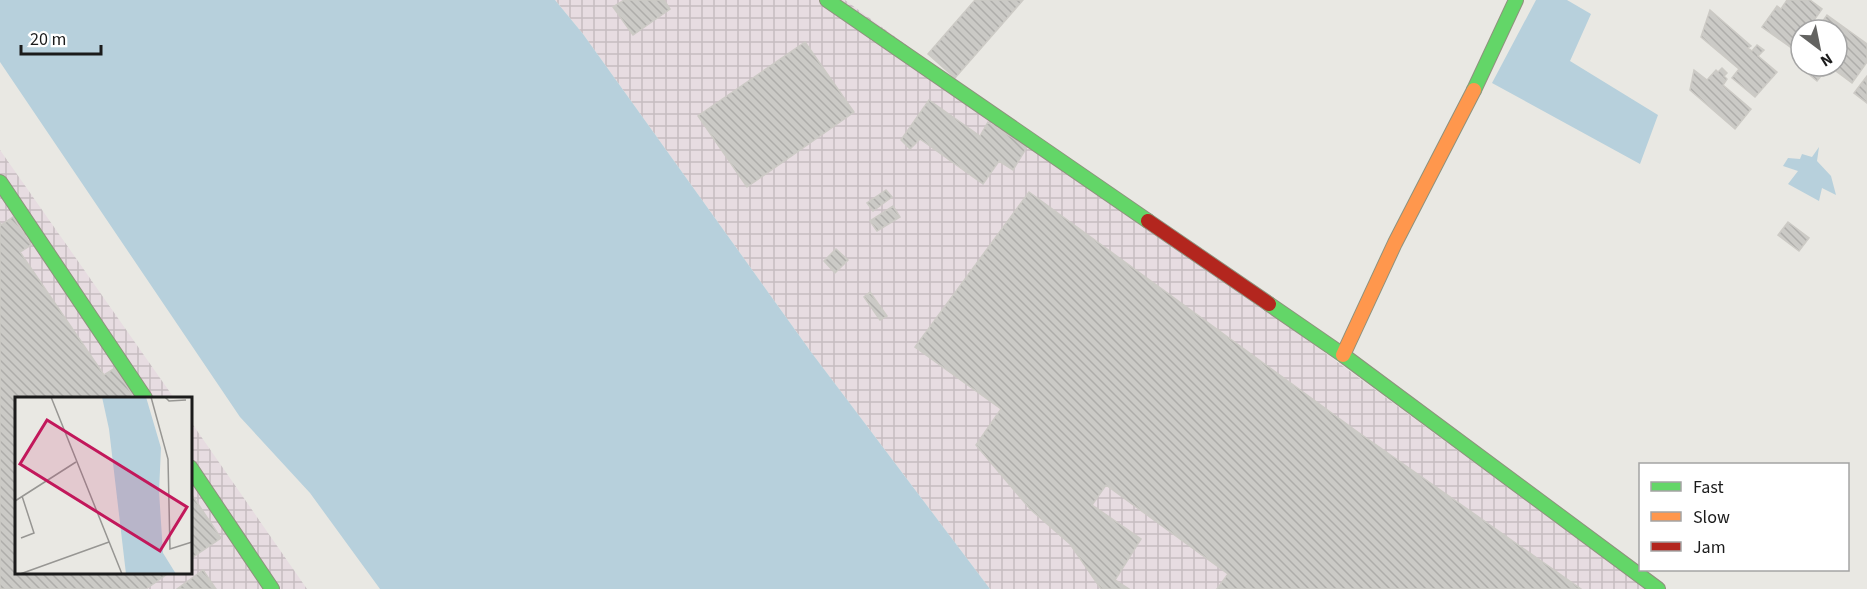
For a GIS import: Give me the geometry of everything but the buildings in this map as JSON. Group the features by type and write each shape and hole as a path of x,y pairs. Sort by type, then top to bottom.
{"street":[{"path":"827,0 1343,355 1658,589"},
{"path":"1343,355 1395,243 1453,135 1516,0"},
{"path":"0,182 144,397"},
{"path":"192,470 272,589"}],"shaded area":[{"path":"555,0 845,0 1646,589 990,589 811,352 583,34"},
{"path":"0,150 173,397 15,397 15,574 192,574 192,423 307,589 0,589"}],"water":[{"path":"0,0 555,0 583,34 811,352 990,589 380,589 310,493 240,417 0,62"},
{"path":"1536,0 1567,0 1591,14 1570,61 1658,115 1640,164 1492,83"},
{"path":"1819,147 1817,161 1831,176 1836,195 1822,188 1819,201 1788,184 1798,171 1783,166 1788,158 1800,159 1802,154 1812,157"}],"traffic: fast":[{"path":"827,0 1148,221"},
{"path":"1474,90 1516,0"},
{"path":"0,182 144,397"},
{"path":"1269,304 1343,355 1658,589"},
{"path":"192,470 272,589"}],"traffic: slow":[{"path":"1343,355 1395,243 1474,90"}],"traffic: jam":[{"path":"1148,221 1269,304"}]}
